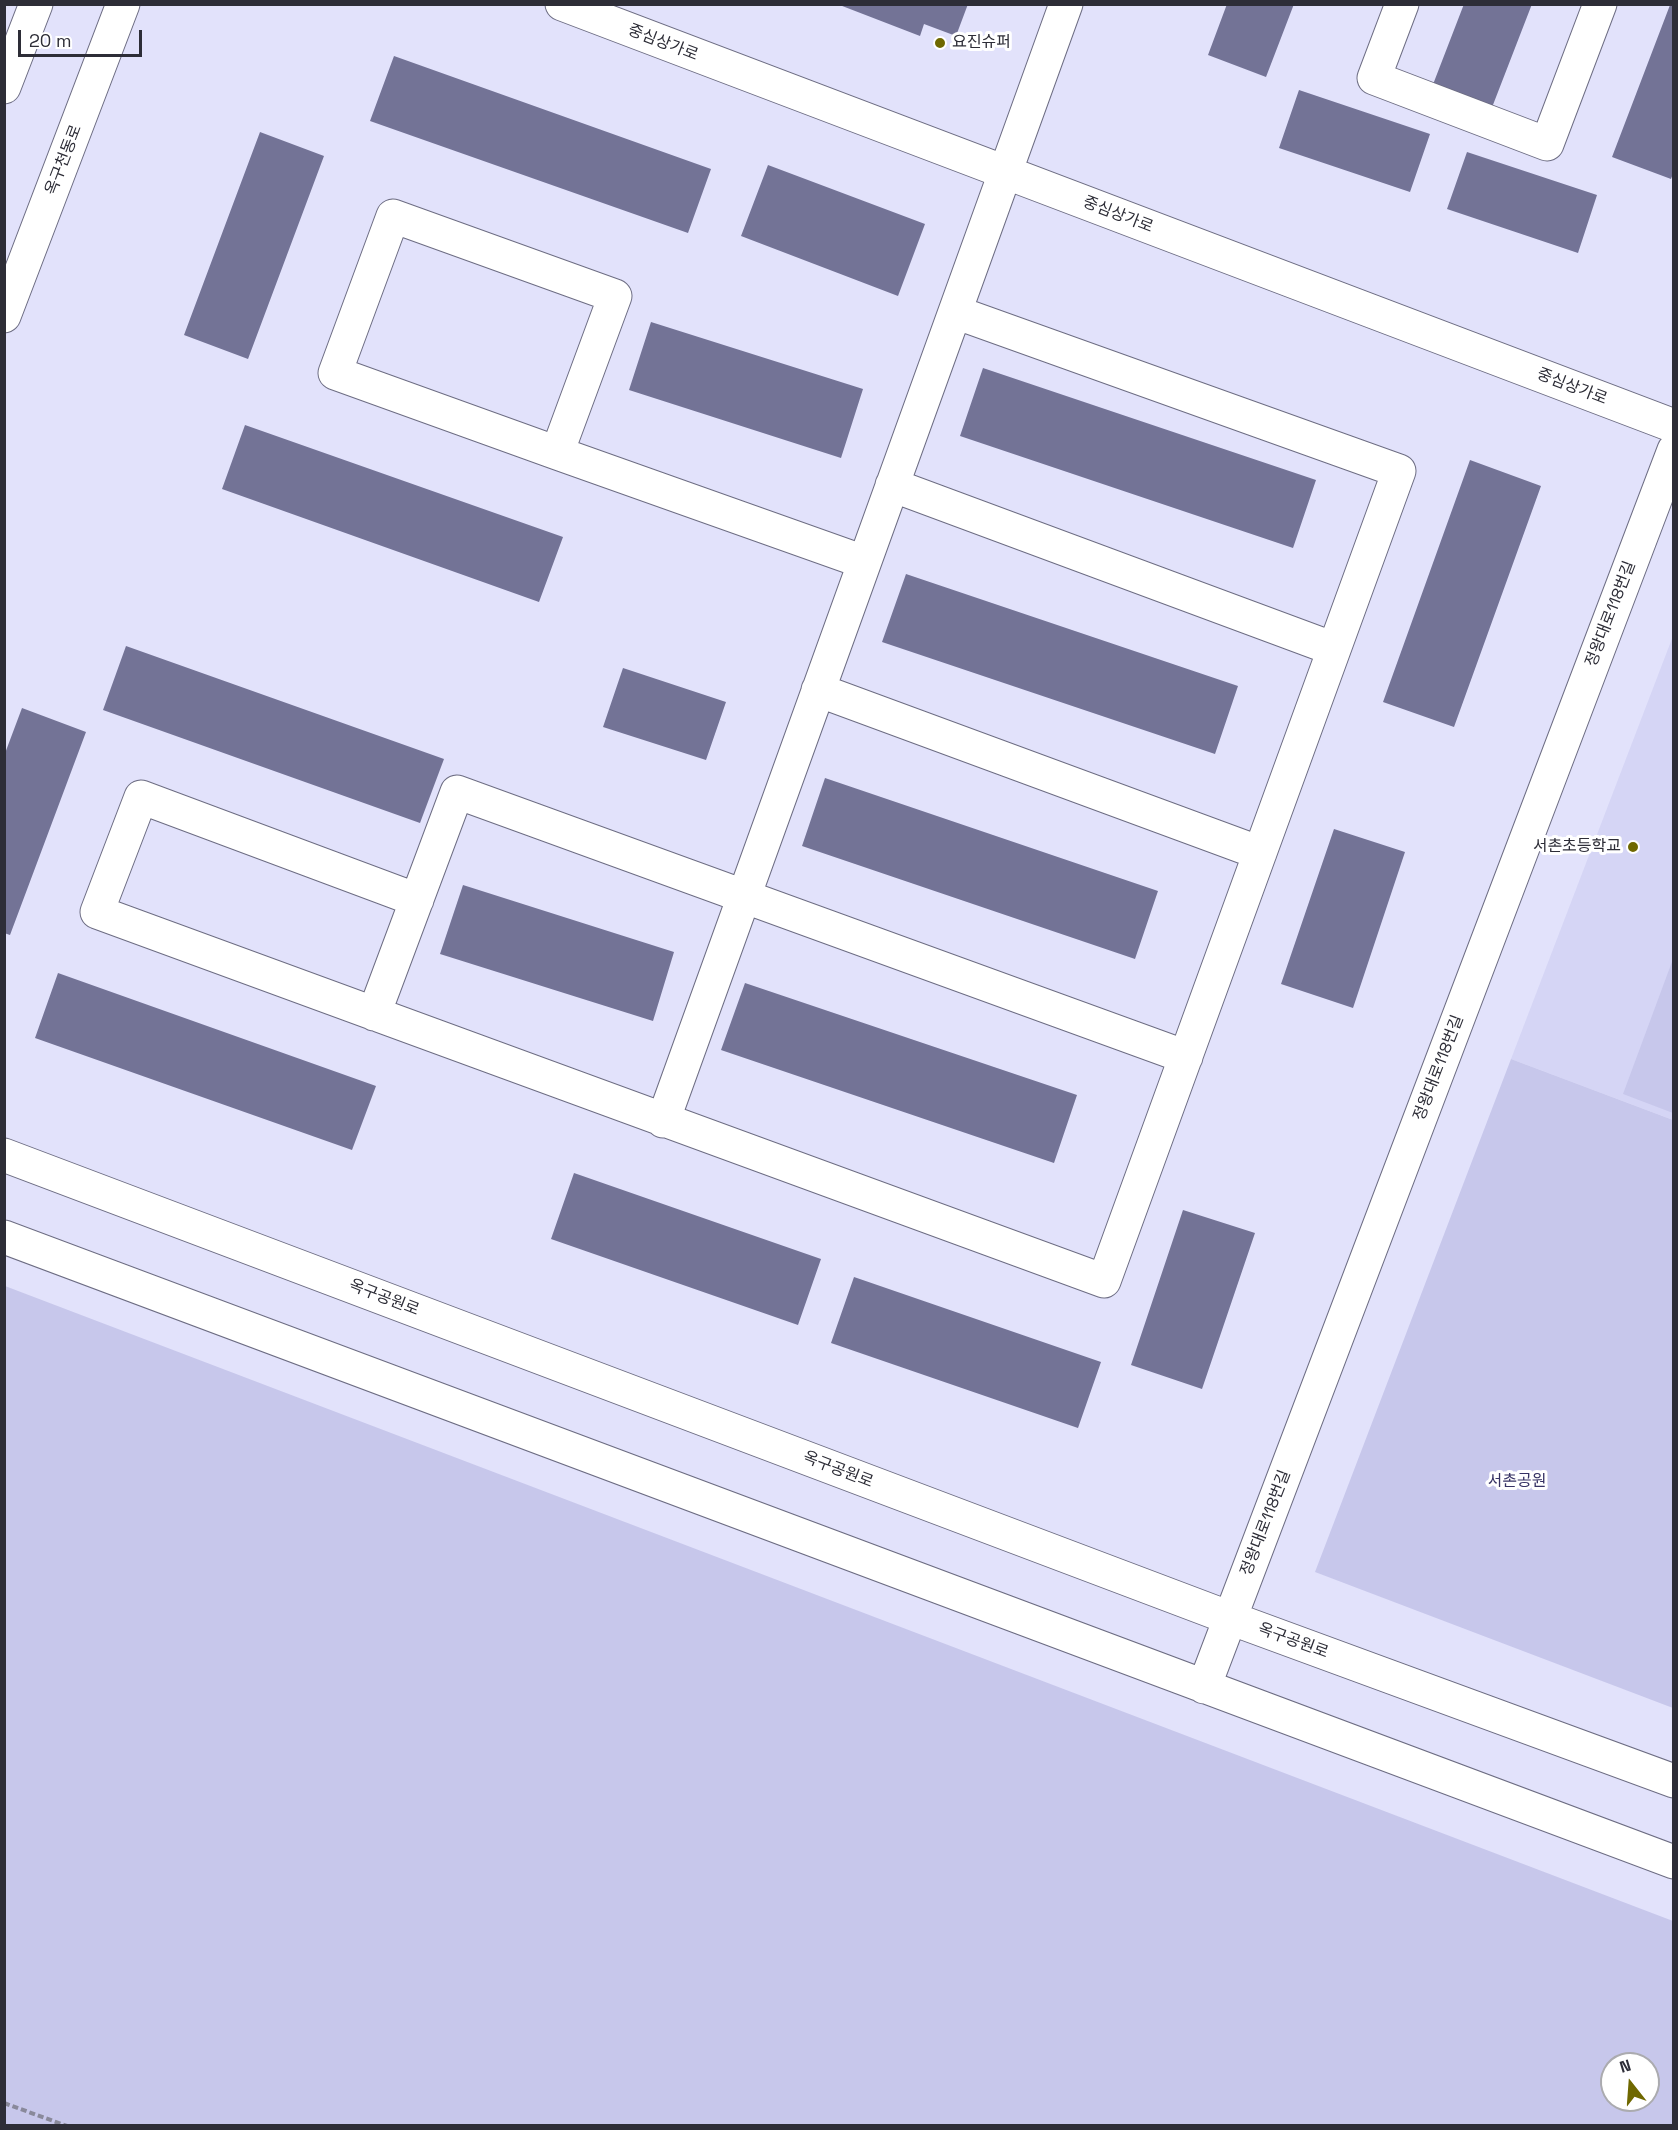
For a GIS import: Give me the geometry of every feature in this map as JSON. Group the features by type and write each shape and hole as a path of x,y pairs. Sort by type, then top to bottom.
{"street":[{"path":"4,87 36,4"},
{"name":"옥구천동로","path":"4,316 123,4"},
{"name":"중심상가로","path":"562,4 1674,426"},
{"path":"663,1121 1066,4"},
{"path":"1402,4 1374,78 1547,144 1600,4"},
{"path":"557,453 615,296 393,216 335,373 557,453 864,562"},
{"path":"417,900 141,797 97,912 1104,1281 1399,471 955,312"},
{"name":"정왕대로118번길","path":"1204,1687 1674,450"},
{"path":"892,485 1334,649"},
{"path":"818,690 1260,853"},
{"path":"374,1014 457,792 1186,1057"},
{"name":"옥구공원로","path":"4,1155 1230,1618 1674,1781"},
{"path":"4,1237 1674,1862"}],"path":[{"path":"4,2103 67,2126"}],"shaded area":[{"name":"서촌초등학교","path":"1673,636 1673,1120 1511,1059"}],"green space":[{"path":"1673,959 1673,1113 1623,1094"},
{"name":"서촌공원","path":"1511,1059 1673,1120 1673,1708 1315,1572"},
{"path":"5,1286 1673,1921 1673,2125 5,2125"}],"building":[{"path":"837,4 968,4 956,36 924,24 920,36"},
{"path":"1227,4 1294,4 1266,77 1208,55"},
{"path":"1464,4 1532,4 1491,110 1432,87"},
{"path":"1670,5 1674,5 1674,171 1671,179 1612,157"},
{"path":"394,56 711,169 688,233 370,121"},
{"path":"1299,90 1430,134 1410,192 1279,148"},
{"path":"260,132 324,156 248,359 184,335"},
{"path":"1467,152 1597,195 1578,253 1447,209"},
{"path":"768,165 925,224 898,296 741,236"},
{"path":"651,322 863,389 841,458 629,390"},
{"path":"983,368 1316,480 1293,548 960,436"},
{"path":"245,425 563,537 539,602 222,489"},
{"path":"1470,460 1541,486 1454,727 1383,702"},
{"path":"906,574 1238,686 1215,754 882,642"},
{"path":"126,646 444,759 420,823 103,710"},
{"path":"623,668 726,702 706,760 603,727"},
{"path":"22,708 86,732 10,935 4,933 4,756"},
{"path":"825,778 1158,891 1135,959 802,846"},
{"path":"1334,829 1405,852 1353,1008 1281,984"},
{"path":"463,885 674,952 653,1021 440,954"},
{"path":"58,973 376,1086 352,1150 35,1038"},
{"path":"745,983 1077,1095 1054,1163 721,1050"},
{"path":"574,1173 821,1259 798,1325 551,1239"},
{"path":"1183,1210 1255,1233 1202,1389 1131,1365"},
{"path":"854,1277 1101,1362 1078,1428 831,1343"}],"place":[{"name":"요진슈퍼","path":"940,43"},
{"name":"서촌초등학교","path":"1633,847"}]}
